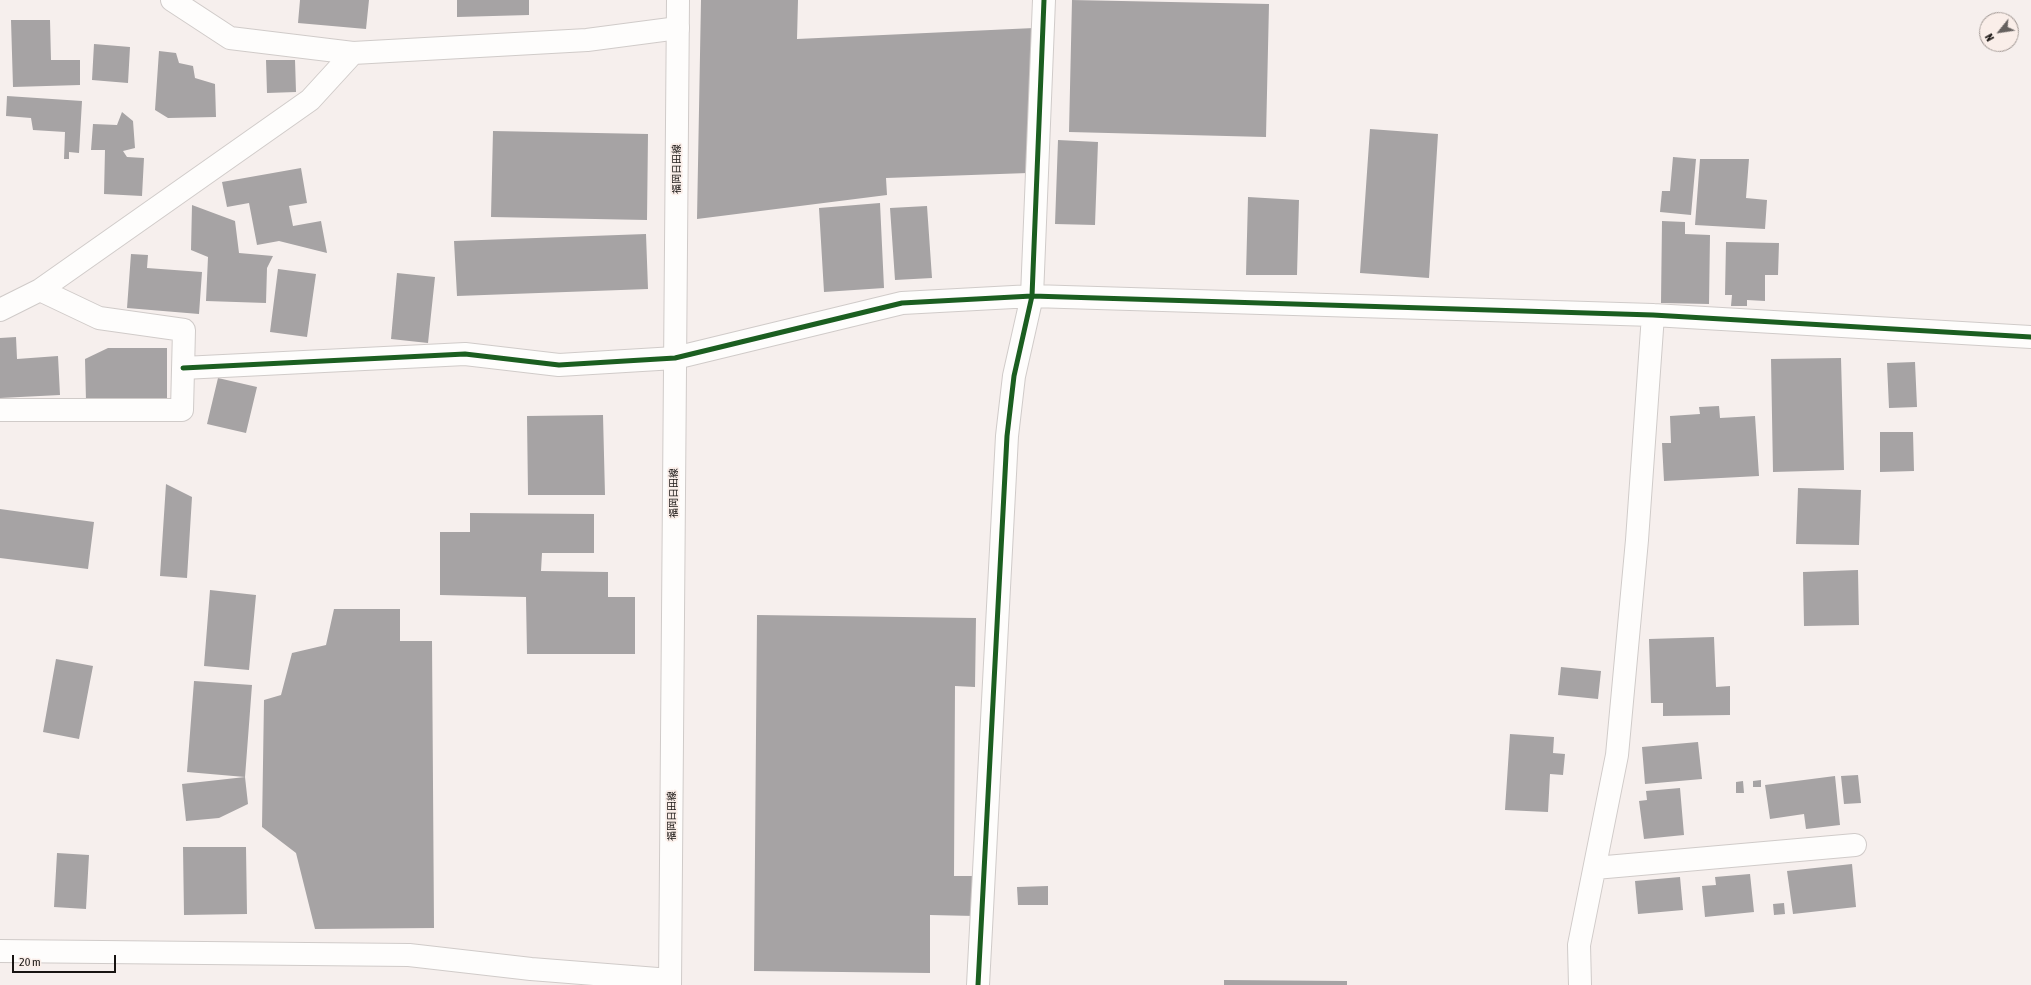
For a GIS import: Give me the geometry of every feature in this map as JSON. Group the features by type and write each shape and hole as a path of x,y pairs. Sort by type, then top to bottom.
{"street":[{"path":"172,0 230,38 353,52 587,40 678,28"},
{"name":"福岡日田線","path":"670,982 678,0"},
{"path":"978,985 1007,436 1014,376 1032,296 1044,0"},
{"path":"0,310 40,290 310,100 353,52"},
{"path":"0,410 182,410 184,330 99,318 40,290"},
{"path":"183,368 465,354 559,365 675,358 902,304 1032,296 1653,315 2031,337"},
{"path":"1580,985 1579,945 1617,755 1637,540 1653,315"},
{"path":"1595,868 1855,845"},
{"path":"0,951 409,955 531,969 670,982"}],"building":[{"path":"300,0 369,0 366,29 298,23"},
{"path":"457,0 529,0 529,15 457,17"},
{"path":"701,0 798,0 797,39 1034,28 1028,173 886,178 887,195 697,219"},
{"path":"1072,0 1269,4 1266,137 1069,132"},
{"path":"11,20 50,20 51,60 80,60 80,85 13,87"},
{"path":"94,44 130,47 128,83 92,80"},
{"path":"159,51 176,53 179,63 193,66 195,78 215,84 216,117 168,118 155,110"},
{"path":"266,60 295,60 296,92 267,93"},
{"path":"7,96 82,101 79,153 69,152 69,159 64,159 65,132 33,130 31,118 6,116"},
{"path":"122,112 133,121 135,148 123,151 127,157 144,158 142,196 104,194 105,150 91,150 93,124 117,125"},
{"path":"1370,129 1438,134 1429,278 1360,273"},
{"path":"493,131 648,134 647,220 491,217"},
{"path":"1058,140 1098,142 1095,225 1055,224"},
{"path":"1673,157 1696,159 1691,215 1660,212 1662,191 1670,191"},
{"path":"1700,159 1749,159 1746,198 1767,200 1765,229 1695,225"},
{"path":"301,168 307,203 289,206 293,226 321,221 327,253 279,241 257,245 249,203 227,207 222,182"},
{"path":"1248,197 1299,200 1297,275 1246,275"},
{"path":"880,203 884,288 824,292 819,208"},
{"path":"192,205 235,221 239,253 273,256 267,268 266,303 206,301 208,257 191,250"},
{"path":"927,206 932,278 895,280 890,208"},
{"path":"1662,221 1685,222 1685,234 1710,235 1709,304 1661,303"},
{"path":"646,234 648,289 457,296 454,241"},
{"path":"1726,242 1779,243 1778,275 1765,275 1765,301 1747,300 1747,306 1731,306 1732,295 1725,295"},
{"path":"131,254 148,255 147,268 202,272 199,314 127,308"},
{"path":"278,269 316,274 307,337 270,332"},
{"path":"397,273 435,277 428,343 391,339"},
{"path":"16,337 17,359 58,356 60,395 0,398 0,338"},
{"path":"108,348 167,348 167,400 86,401 85,359"},
{"path":"1841,358 1844,470 1773,472 1771,359"},
{"path":"1915,362 1917,407 1889,408 1887,363"},
{"path":"218,378 257,387 246,433 207,424"},
{"path":"1719,406 1720,418 1755,416 1759,476 1664,481 1662,443 1671,443 1670,416 1700,414 1699,407"},
{"path":"603,415 605,495 528,495 527,416"},
{"path":"1880,432 1913,432 1914,471 1880,472"},
{"path":"166,484 192,497 187,578 160,576"},
{"path":"1798,488 1861,490 1859,545 1796,544"},
{"path":"0,509 94,522 88,569 0,558"},
{"path":"470,513 594,514 594,553 542,553 541,571 608,572 608,597 635,597 635,654 527,654 526,597 440,595 440,532 470,532"},
{"path":"1858,570 1859,625 1804,626 1803,572"},
{"path":"210,590 256,595 249,670 204,666"},
{"path":"334,609 400,609 400,641 432,641 434,928 315,929 296,853 262,827 264,700 281,695 292,653 326,645"},
{"path":"757,615 976,618 975,687 955,686 954,876 975,876 975,916 930,915 930,973 754,971"},
{"path":"1714,637 1716,687 1730,686 1730,715 1663,716 1663,703 1651,703 1649,639"},
{"path":"56,659 93,666 79,739 43,732"},
{"path":"1561,667 1601,671 1598,699 1558,695"},
{"path":"194,681 252,685 245,777 187,772"},
{"path":"1510,734 1554,737 1553,753 1565,754 1563,775 1550,774 1548,812 1505,810"},
{"path":"1698,742 1702,779 1645,784 1642,747"},
{"path":"1858,775 1861,803 1844,804 1841,776"},
{"path":"1835,776 1840,825 1806,829 1804,814 1770,819 1765,785"},
{"path":"245,777 248,804 219,818 186,821 182,784"},
{"path":"1761,780 1761,787 1753,787 1753,781"},
{"path":"1743,781 1744,793 1736,793 1736,782"},
{"path":"1680,788 1684,835 1644,839 1639,801 1647,800 1646,791"},
{"path":"183,847 246,847 247,914 184,915"},
{"path":"57,853 89,855 86,909 54,907"},
{"path":"1852,864 1856,907 1793,914 1787,871"},
{"path":"1750,874 1754,912 1705,917 1702,886 1716,885 1715,877"},
{"path":"1680,877 1683,910 1638,914 1635,881"},
{"path":"1048,886 1048,905 1018,905 1017,887"},
{"path":"1784,903 1785,914 1774,915 1773,904"},
{"path":"1224,980 1347,981 1347,985 1224,985"}],"cycle path":[{"path":"978,985 1007,436 1014,376 1032,296 1044,0"},
{"path":"183,368 465,354 559,365 675,358 902,303 1032,296 1653,315 2031,337"}]}
